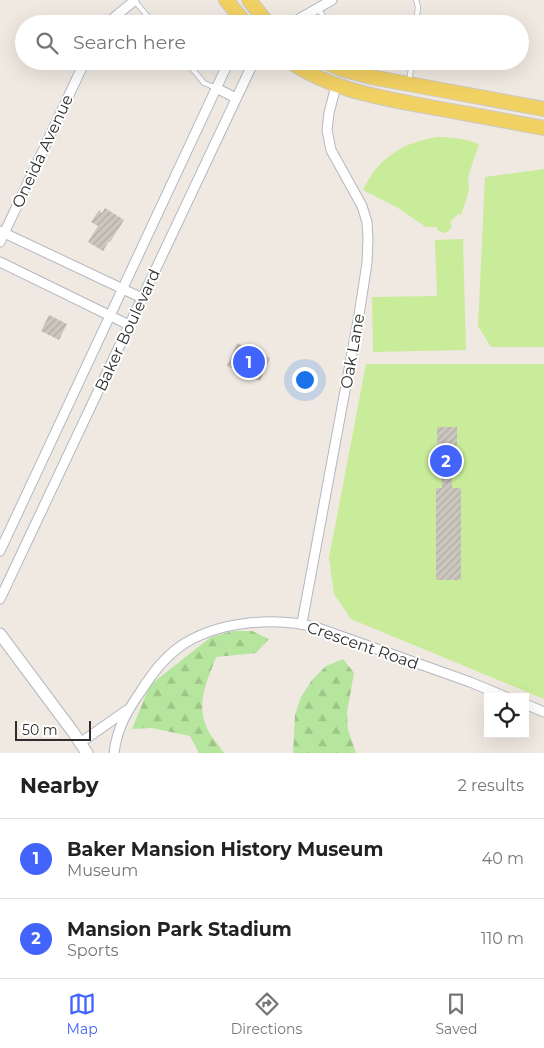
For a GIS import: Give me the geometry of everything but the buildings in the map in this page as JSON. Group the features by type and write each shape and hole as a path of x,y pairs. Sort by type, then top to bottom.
{"main road":[{"path":"226,0 238,15"},
{"path":"249,0 261,15"},
{"path":"302,70 336,86 367,95 544,128"},
{"path":"345,70 371,77 544,109"},
{"path":"0,634 83,748"}],"street":[{"path":"117,15 135,0"},
{"path":"306,15 332,0"},
{"name":"Oneida Avenue","path":"1,235 81,70"},
{"name":"Baker Boulevard","path":"0,551 225,70"},
{"name":"Baker Boulevard","path":"0,599 250,70"},
{"name":"Oak Lane","path":"302,623 367,263 368,222 362,206 331,150 327,130 336,86"},
{"path":"216,88 236,98"},
{"path":"1,235 142,298"},
{"path":"0,262 130,325"},
{"name":"Crescent Road","path":"114,753 118,730 129,708 165,660 178,648 205,633 243,624 264,622 302,623 496,693"},
{"path":"529,706 544,712"},
{"name":"Crescent Road","path":"83,748 129,708"}],"lane":[{"path":"135,0 147,15"},
{"path":"416,0 418,7 417,15"},
{"path":"318,8 323,15"},
{"path":"193,70 204,83 216,88"},
{"path":"409,84 411,70"}],"green space":[{"path":"449,137 479,144 468,177 469,191 461,215 458,214 450,222 452,226 449,231 444,233 437,230 437,227 426,227 398,208 363,190 376,169 393,153 425,139"},
{"path":"544,169 544,347 491,347 478,326 485,177"},
{"path":"463,239 466,350 373,352 372,297 437,296 435,240"},
{"path":"366,364 544,364 544,699 351,619 334,594 329,558"},
{"path":"233,631 252,631 269,639 256,653 216,657 205,686 202,704 205,724 224,753 199,753 190,736 152,728 132,729 150,685 211,637"},
{"path":"343,659 354,673 347,712 348,730 356,753 293,753 295,715 301,697 312,680 326,666"}],"place":[{"name":"Baker Mansion History Museum","path":"249,362"},
{"name":"Mansion Park Stadium","path":"446,461"}]}
